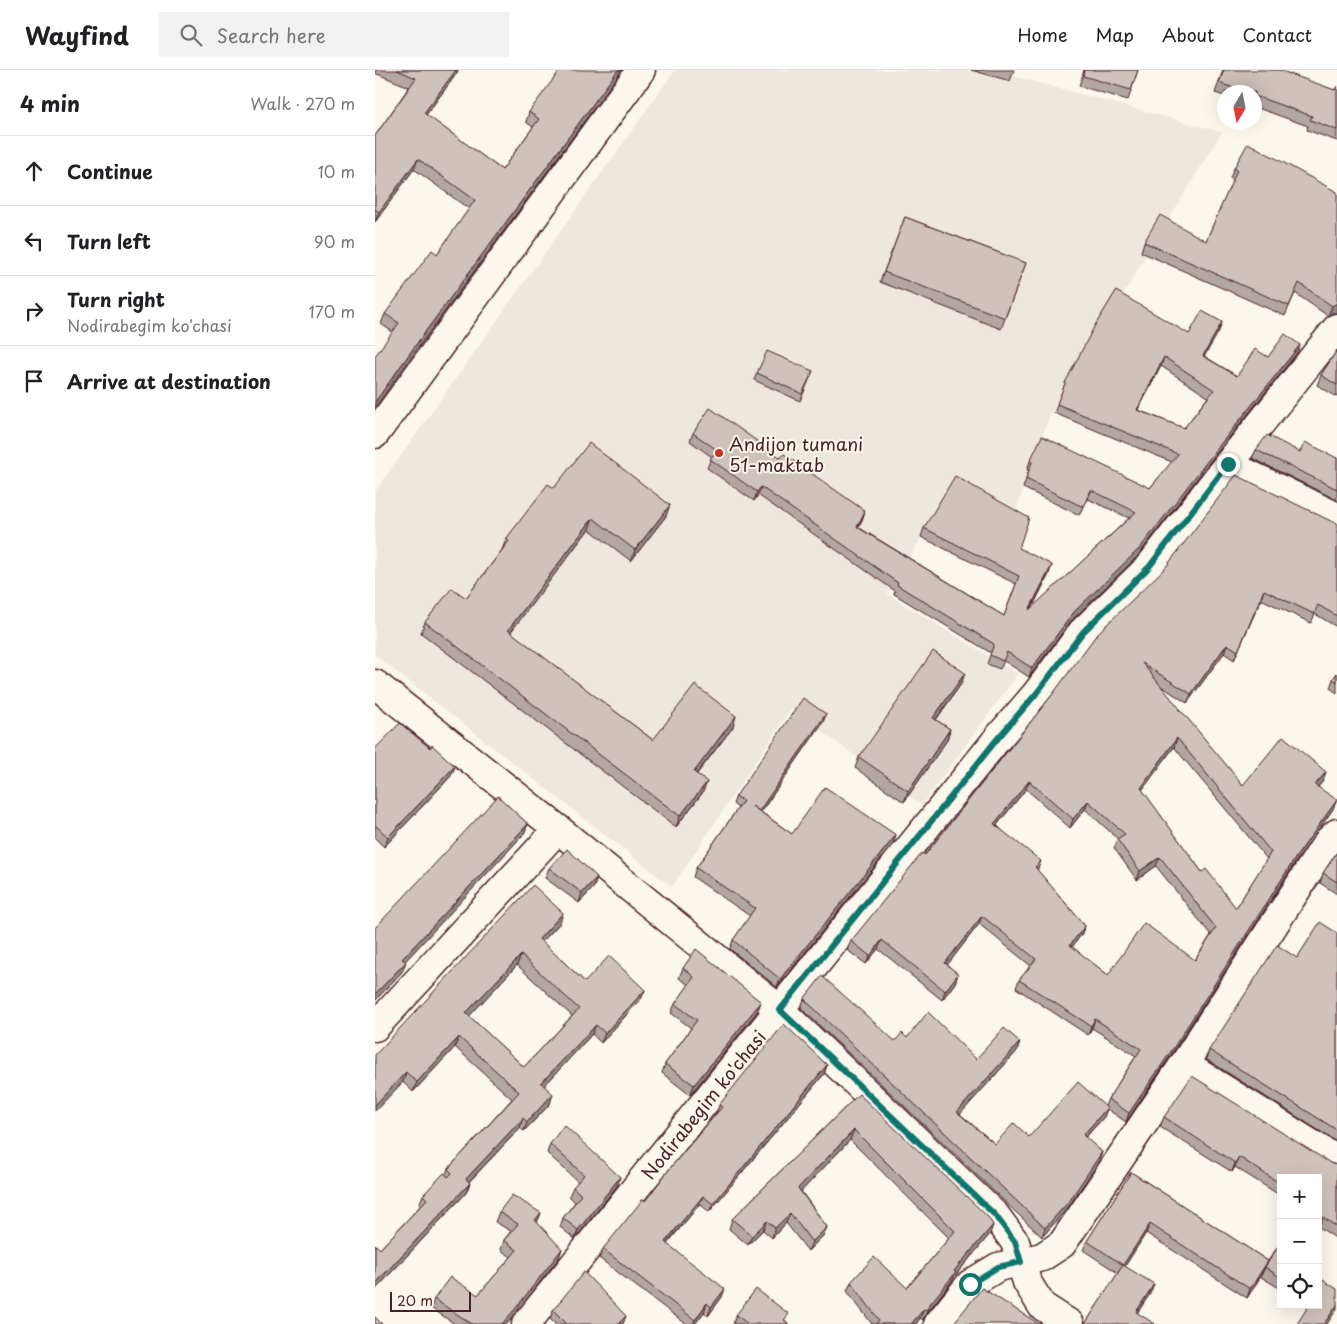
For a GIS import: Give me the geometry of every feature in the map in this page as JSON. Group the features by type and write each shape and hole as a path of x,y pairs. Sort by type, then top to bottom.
{"lane":[{"path":"375,434 641,70"},
{"name":"Nodirabegim ko'chasi","path":"526,1324 998,738 1036,694 1083,632 1149,567 1228,464 1337,328"},
{"path":"1228,464 1337,517"},
{"path":"375,684 558,829 780,1010 996,1216 1015,1242 1027,1282 1042,1306 1070,1324"},
{"path":"375,1028 558,829"},
{"path":"938,1324 970,1284 998,1267 1042,1257 1061,1244 1184,1064 1328,841 1337,833"},
{"path":"1184,1064 1337,1160"}],"shaded area":[{"name":"Andijon tumani 51-maktab","path":"675,70 990,70 1222,132 1050,414 1002,548 936,513 887,594 1018,674 922,805 791,709 672,887 375,655 375,492"}],"building":[{"path":"397,70 456,70 424,113 502,170 539,119 529,112 560,70 618,70 375,402 375,356 399,323 385,314 432,250 437,254 475,200 418,159 379,212 375,209 375,136 416,78"},
{"path":"1084,70 1138,70 1131,90 1083,76"},
{"path":"1224,70 1279,70 1335,90 1337,86 1337,130 1310,120 1312,116 1262,98 1262,85 1225,85 1219,83"},
{"path":"1248,143 1337,192 1337,303 1332,306 1299,283 1289,306 1144,242 1160,215 1206,241 1237,170 1234,168"},
{"path":"905,217 1026,263 1005,318 884,272"},
{"path":"1116,291 1189,334 1202,311 1222,322 1203,356 1237,376 1255,349 1268,357 1285,334 1300,345 1140,548 1074,612 1032,668 1007,652 1003,661 990,655 994,644 897,585 898,583 761,487 757,492 710,459 717,450 693,433 710,408 781,458 784,454 865,511 857,527 1004,616 1019,576 924,528 955,476 1029,518 1019,548 1052,565 1029,610 1136,512 1091,490 1083,507 1026,479 1032,462 1030,461 1042,436 1150,488 1178,454 1057,404 1066,381 1094,327","holes":["1164,357 1214,390 1184,428 1137,410"]},
{"path":"1337,350 1337,385 1321,375"},
{"path":"767,351 813,371 802,394 757,373"},
{"path":"1267,435 1300,452 1305,442 1337,458 1337,489 1256,450"},
{"path":"589,443 670,505 635,550 593,518 508,630 653,740 695,685 736,716 694,772 707,782 680,816 425,622 452,588 466,598 509,541 506,539 548,484 554,488"},
{"path":"1236,475 1337,523 1337,616 1318,605 1314,614 1264,590 1238,651 1227,644 1191,694 1142,663 1243,785 1283,736 1326,772 1315,785 1337,800 1296,857 1174,1047 1129,1113 1108,1099 1141,1049 1095,1019 1091,1026 1019,980 1036,959 982,916 945,963 958,974 945,991 882,940 870,956 851,941 922,853 925,855 1052,695 1097,634 1165,568","holes":["1177,738 1271,852 1236,908 1206,869 1202,872 1141,788","1029,781 1073,819 1088,801 1125,834 1117,839 1140,871 1160,857 1216,928 1195,960 1144,923 1108,975 1070,945 1085,926 1035,867 1041,861 994,824"]},
{"path":"933,651 965,673 933,718 950,729 908,791 859,757"},
{"path":"1337,673 1337,682 1333,679"},
{"path":"803,698 826,714 759,811 792,834 825,787 896,835 780,979 733,940 755,908 696,868 743,801 736,796"},
{"path":"400,723 430,748 432,745 455,766 388,837 375,825 375,749"},
{"path":"498,796 528,824 402,959 406,962 375,994 375,928"},
{"path":"567,849 597,877 582,893 549,868"},
{"path":"1337,852 1337,882 1323,873"},
{"path":"533,885 563,913 539,939 585,982 609,956 645,990 605,1033 596,1025 541,1083 553,1094 527,1122 523,1118 466,1179 470,1183 375,1284 375,1244 380,1249 427,1199 423,1195 444,1173 448,1177 452,1173 448,1169 519,1092 459,1037 417,1082 406,1072 375,1105 375,1055","holes":["521,955 579,1009 524,1067 466,1013"]},
{"path":"1320,922 1337,933 1337,1130 1209,1050 1277,945 1297,958"},
{"path":"696,949 761,1002 694,1085 665,1064 697,1020 675,1004 694,977 683,968"},
{"path":"822,976 895,1041 902,1033 907,1038 928,1012 976,1059 1004,1028 1020,1042 957,1112 995,1144 1014,1123 1029,1137 1078,1082 1107,1108 1083,1135 1102,1152 1070,1200 1045,1228 804,999"},
{"path":"784,1024 827,1065 713,1204 703,1196 665,1242 725,1289 711,1307 707,1303 695,1320 603,1249 722,1107 719,1105"},
{"path":"1192,1076 1332,1164 1337,1165 1337,1227 1323,1217 1322,1218 1322,1174 1277,1174 1277,1181 1239,1157 1235,1163 1164,1117"},
{"path":"859,1094 988,1217 993,1225 954,1271 956,1272 927,1310 924,1309 911,1324 876,1324 879,1320 851,1282 874,1257 907,1288 955,1231 854,1130 798,1188 827,1227 812,1242 790,1213 775,1228 767,1221 752,1236 732,1219"},
{"path":"564,1125 620,1177 578,1230 563,1218 581,1195 573,1187 584,1175 550,1144"},
{"path":"1131,1172 1268,1261 1250,1289 1150,1224 1123,1265 1087,1241"},
{"path":"512,1195 541,1213 535,1220 562,1249 502,1324 472,1324 434,1299 450,1277 478,1295 517,1250 504,1240 518,1224 499,1212"},
{"path":"1277,1248 1277,1275 1265,1267"},
{"path":"1123,1265 1154,1284 1136,1312 1155,1324 1085,1324"},
{"path":"584,1272 626,1316 618,1324 567,1324 553,1310"},
{"path":"1322,1280 1337,1289 1337,1305 1324,1324 1297,1324 1306,1309 1322,1309"},
{"path":"982,1288 1039,1324 953,1324"},
{"path":"756,1289 789,1314 784,1320 789,1324 748,1324 736,1315"},
{"path":"375,1317 382,1324 375,1324"}],"place":[{"name":"Andijon tumani 51-maktab","path":"719,453"}],"route":[{"path":"970,1284 998,1267 1021,1262 1015,1242 996,1216 780,1010 998,738 1036,694 1083,632 1149,567 1228,464"}]}
